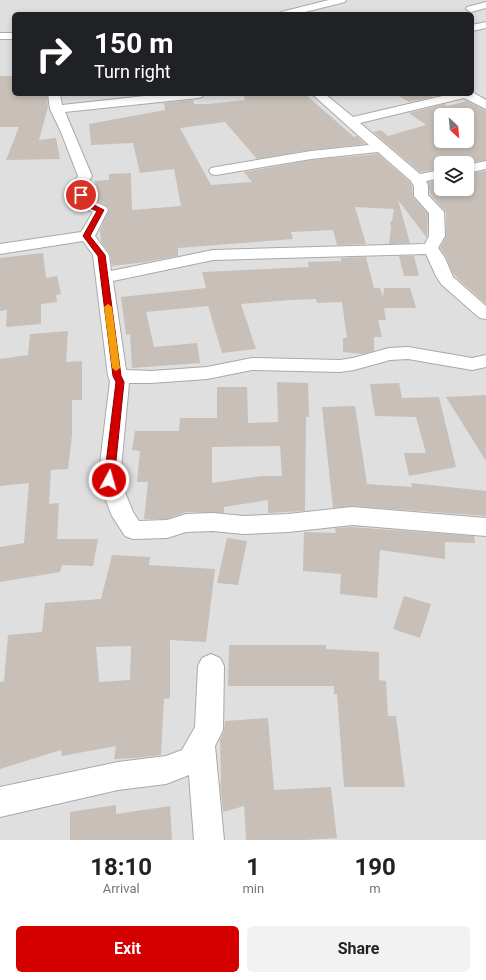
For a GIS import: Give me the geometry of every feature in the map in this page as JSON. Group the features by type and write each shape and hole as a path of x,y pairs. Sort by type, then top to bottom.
{"street":[{"path":"293,12 341,0"},
{"path":"471,9 486,6"},
{"path":"474,28 486,25"},
{"path":"0,36 12,36"},
{"path":"474,92 486,89"},
{"path":"54,96 56,109 68,132 77,160 85,176 78,187 85,203 101,210 87,236"},
{"path":"56,109 179,96"},
{"path":"320,96 378,148 417,179 421,186 421,196 436,212 437,236 430,249"},
{"path":"350,122 458,96"},
{"path":"470,96 486,104"},
{"path":"216,170 311,155 378,148"},
{"path":"474,168 486,165"},
{"path":"417,179 434,175"},
{"path":"0,249 87,236"},
{"path":"87,236 101,255 117,376 120,382 109,480 122,516 134,530 167,528 186,523 213,522 244,525 288,523 352,516 486,527"},
{"path":"104,278 213,255 430,249 436,255 445,277 471,303 486,314"},
{"path":"117,376 151,377 207,373 252,364 340,366 354,364 389,354 408,353 472,364 486,361"},
{"path":"0,802 118,776 166,770 192,760 209,730 211,666"},
{"path":"201,746 209,840"}],"shaded area":[{"path":"0,0 486,0 486,840 0,840"}],"building":[{"path":"0,76 12,76 12,96 47,96 48,107 39,140 56,138 60,159 6,160 19,127 0,127"},
{"path":"244,96 307,96 354,137 357,136 365,144 311,150 257,159 225,122 180,128 211,185 252,182 244,172 311,160 378,154 410,182 413,197 428,214 427,238 398,200 410,243 389,244 391,228 390,222 392,221 394,209 355,207 366,244 337,245 333,230 291,232 293,239 178,248 178,256 112,266 110,254 101,242 100,230 109,209 107,206 97,201 95,181 109,180 109,174 131,173 132,210 181,206 174,169 140,173 133,143 91,145 89,124 165,110 164,103 193,100 194,104 208,104 245,100"},
{"path":"399,96 433,97 409,102"},
{"path":"467,101 486,111 486,160 474,162 474,156 434,156 434,170 420,172 373,132 381,130 388,136 426,125 409,113 444,104 447,106"},
{"path":"486,171 486,304 452,272 446,257 440,248 446,236 446,212 430,194 428,182 434,181 434,196 474,196 474,173"},
{"path":"43,253 46,278 57,276 61,294 56,295 57,302 41,304 41,324 6,327 7,310 0,311 0,258"},
{"path":"399,256 414,256 419,276 404,276"},
{"path":"366,257 374,288 380,288 383,297 384,288 410,288 416,308 384,308 386,320 378,320 382,337 374,337 374,351 363,354 343,352 343,338 347,338 342,302 317,303 316,299 290,300 241,304 256,349 222,353 208,306 146,312 154,347 197,343 200,363 132,368 130,334 126,335 121,297 206,288 202,272 309,267 308,262 341,261 341,258"},
{"path":"68,331 66,362 82,361 82,400 72,400 72,435 68,469 51,470 49,504 59,503 57,539 98,539 93,566 62,565 60,572 0,582 0,547 24,543 29,483 0,486 0,359 28,355 30,334"},
{"path":"277,382 308,383 309,417 306,417 305,511 268,513 268,500 224,507 224,513 186,512 167,519 144,519 148,482 137,482 140,451 132,450 135,431 179,431 180,418 217,418 217,387 247,387 248,423 278,422","holes":["280,446 282,476 262,476 212,483 212,447"]},
{"path":"399,383 402,398 439,397 456,467 409,476 404,453 426,453 416,417 375,416 370,384"},
{"path":"486,395 486,461 446,397"},
{"path":"355,406 367,484 412,487 411,483 486,491 486,516 352,506 333,508 322,407"},
{"path":"352,527 474,536 475,543 445,542 445,559 380,550 377,598 340,594 341,574 303,571 304,532 336,533 335,528"},
{"path":"227,538 247,541 238,585 217,583"},
{"path":"112,555 150,557 149,565 215,569 206,642 170,640 170,698 164,699 161,755 114,759 116,746 62,756 61,750 0,769 0,682 4,681 8,635 42,632 45,603 101,599","holes":["131,646 130,680 99,682 96,647"]},
{"path":"404,596 431,604 420,638 393,629"},
{"path":"229,645 326,645 326,649 379,652 379,680 386,681 388,716 396,716 405,787 344,787 337,694 334,694 334,686 228,686"},
{"path":"268,718 274,790 331,787 337,838 305,840 246,840 244,806 223,812 220,783 220,740 224,731 225,721"},
{"path":"116,805 116,814 170,806 172,840 70,840 70,812"}],"slow traffic":[{"path":"108,307 116,368"}],"route":[{"path":"81,195 85,203 101,210 87,236 101,255 117,376 120,382 109,480"}]}
